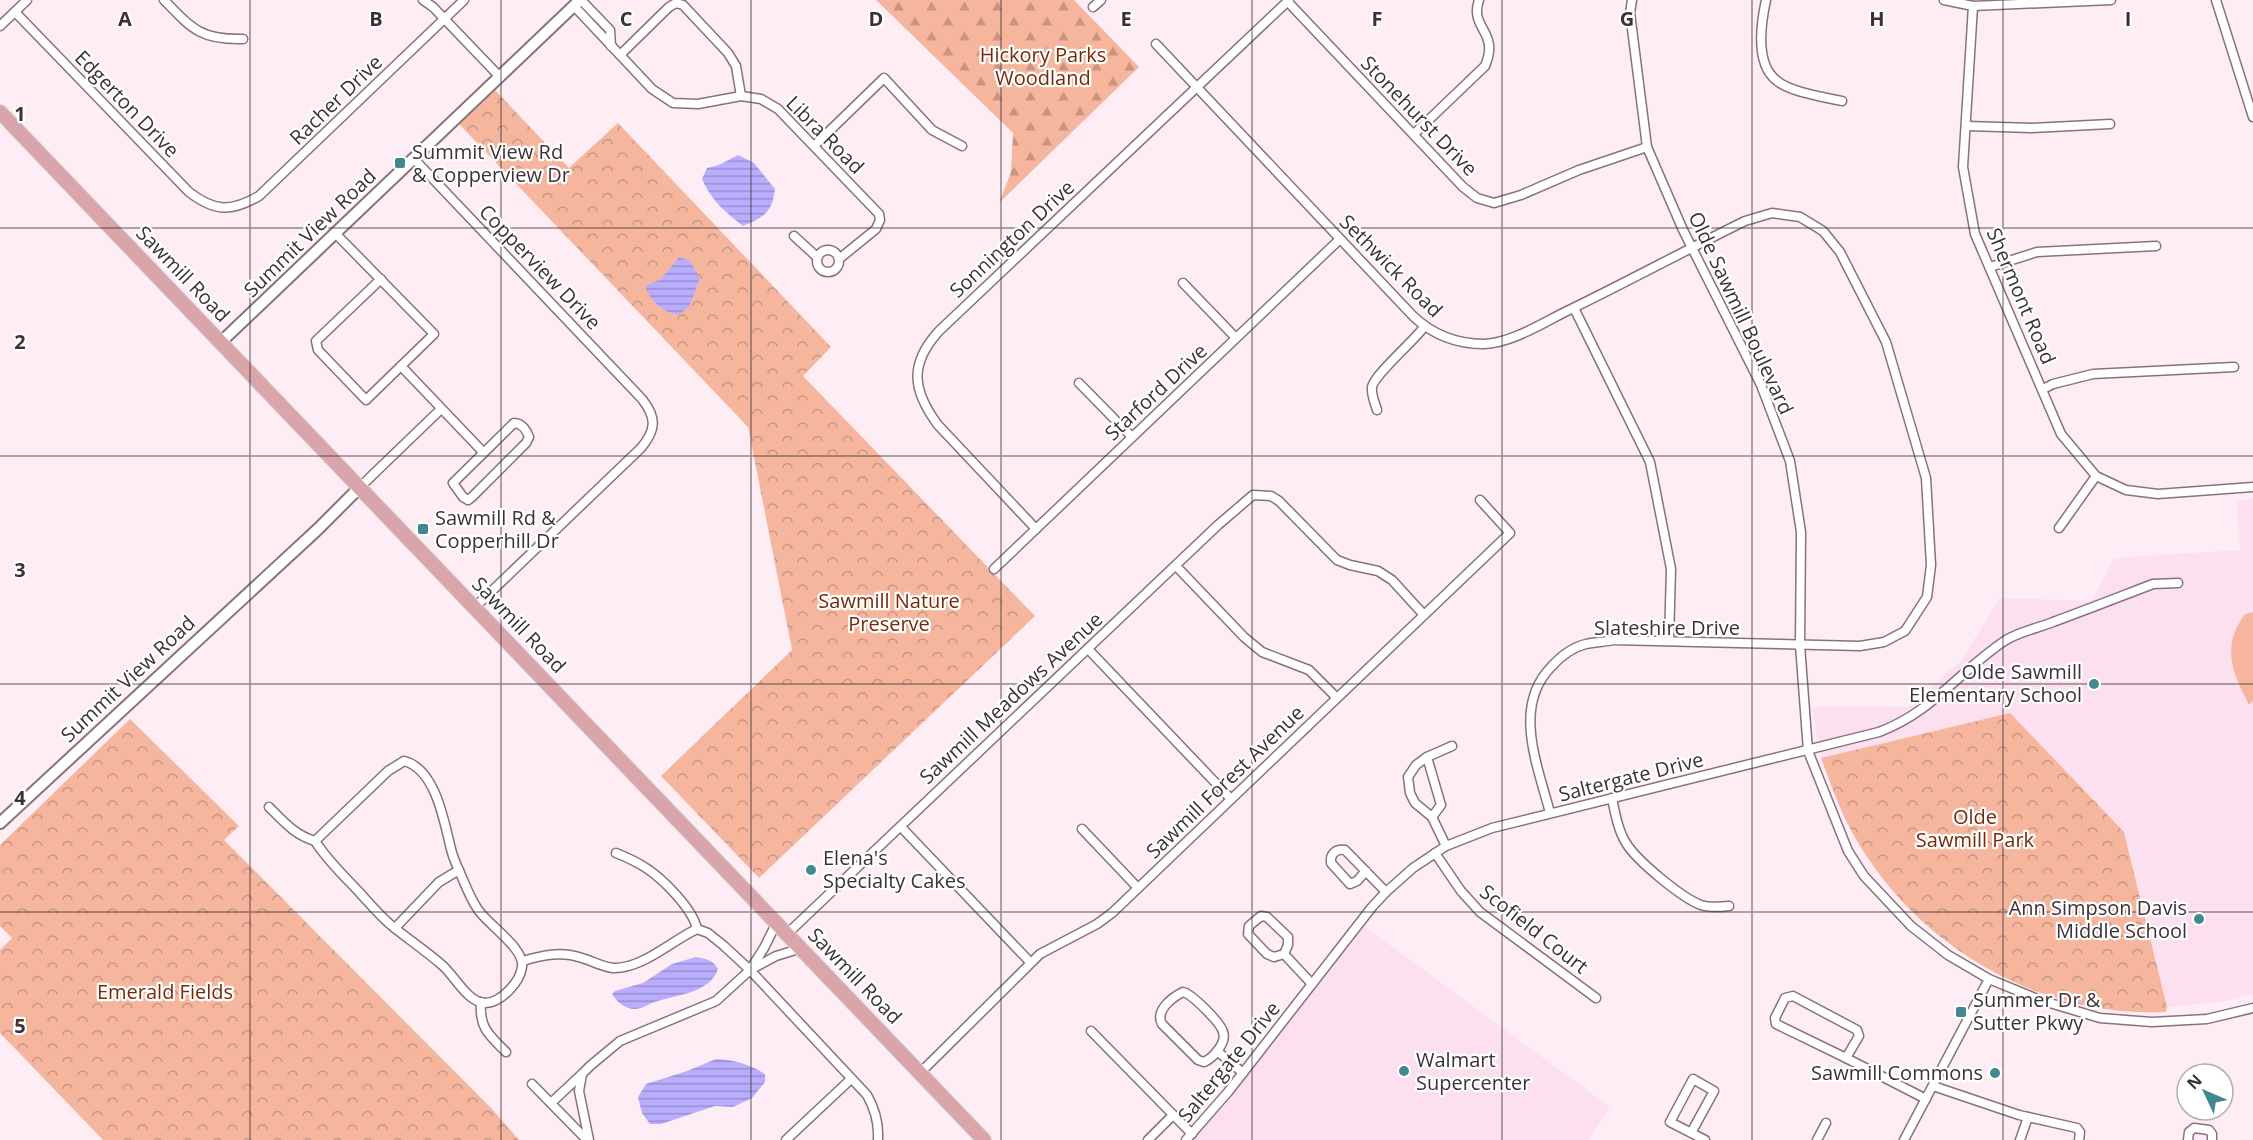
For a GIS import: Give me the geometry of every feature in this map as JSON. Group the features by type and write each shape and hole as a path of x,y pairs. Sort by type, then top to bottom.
{"main road":[{"name":"Sawmill Road","path":"0,112 984,1140"}],"street":[{"path":"0,26 27,0"},
{"path":"164,0 185,22 212,38 243,39"},
{"path":"423,0 500,76"},
{"name":"Racher Drive","path":"222,209 242,206 259,196 464,0"},
{"path":"1093,7 1101,0"},
{"path":"1414,134 1485,66 1490,54 1490,41 1478,19 1476,7 1479,0"},
{"name":"Olde Sawmill Boulevard","path":"1632,0 1630,13 1647,147 1692,247 1761,385 1790,461 1801,532 1800,645 1808,751 1844,841 1864,876 1911,926 1948,955 1989,979 2040,1000 2100,1018 2152,1022 2207,1019 2253,1008"},
{"path":"1766,0 1762,19 1763,51 1768,72 1788,87 1842,102"},
{"path":"1944,0 1973,6 2111,0"},
{"path":"2216,0 2253,117"},
{"name":"Stonehurst Drive","path":"1288,1 1463,187 1477,198 1494,203 1521,195 1579,170 1647,147"},
{"name":"Sonnington Drive","path":"1036,529 938,425 927,410 919,394 917,381 921,356 927,344 939,331 1288,1"},
{"name":"Libra Road","path":"578,2 620,55 652,89 673,103 698,104 741,96 761,99 778,109 876,210 880,220 876,230 838,258"},
{"name":"Summit View Road","path":"221,342 578,2"},
{"path":"620,55 669,7 676,3 683,4 728,53 736,66 741,96"},
{"name":"Shermont Road","path":"1973,6 1963,167 1975,234 2061,434 2096,476"},
{"name":"Edgerton Drive","path":"15,12 189,192 204,204 222,209"},
{"name":"Sethwick Road","path":"1156,44 1424,327 1448,339 1486,344 1527,330 1692,247"},
{"path":"814,145 884,78 932,130 962,146"},
{"path":"1966,126 2032,128 2110,124"},
{"name":"Copperview Drive","path":"414,159 642,399 651,410 654,424 650,438 641,448 474,608"},
{"name":"Slateshire Drive","path":"1550,813 1531,737 1530,710 1542,678 1557,660 1584,645 1614,640 1860,646 1884,642 1905,631 1927,597 1931,565 1926,478 1886,342 1840,252 1823,231 1800,217 1772,213 1745,221 1692,247"},
{"path":"335,233 381,279 434,334 366,400 316,347 316,341 381,279"},
{"path":"794,236 818,256"},
{"name":"Starford Drive","path":"994,569 1340,239"},
{"path":"1990,267 2037,252 2156,246"},
{"path":"829,249 836,252 838,258 836,269 825,272 817,264 818,256 822,251 829,249"},
{"path":"1183,283 1236,338"},
{"path":"1574,308 1650,462 1671,569 1669,641"},
{"path":"1377,410 1372,386 1424,327"},
{"path":"401,366 483,452"},
{"path":"2043,389 2053,384 2094,374 2234,367"},
{"path":"1079,383 1132,437"},
{"path":"359,488 441,409"},
{"path":"514,423 519,423 529,437 526,443 468,500 453,483 483,452 514,423"},
{"path":"2059,528 2096,476 2126,490 2158,494 2253,488"},
{"name":"Summit View Road","path":"0,823 359,488"},
{"name":"Sawmill Meadows Avenue","path":"788,933 1245,500 1253,495 1271,496 1279,501 1337,560 1378,571 1392,580 1424,615"},
{"name":"Sawmill Forest Avenue","path":"921,1072 1040,954 1097,924 1112,913 1510,533 1480,500"},
{"path":"1176,566 1244,638 1262,652 1309,670 1337,698"},
{"name":"Saltergate Drive","path":"1189,1137 1243,1073 1386,892 1413,868 1446,846 1492,828 1808,751 1897,725 1935,700 1977,662 2007,639 2153,584 2178,583"},
{"path":"1088,649 1231,799"},
{"path":"1446,846 1432,817 1415,803 1410,793 1408,777 1416,765 1427,757 1452,746"},
{"path":"1427,757 1441,806 1432,817"},
{"path":"269,807 291,829 302,837 315,841 346,879 395,928 443,966 465,992 485,1004 502,997 517,980 523,961 518,950 485,920 477,908 451,852 438,800 429,783 413,763 399,762 315,841"},
{"path":"1612,798 1619,828 1626,843 1647,867 1702,905 1729,906"},
{"path":"901,827 1030,963"},
{"path":"1082,830 1138,888"},
{"path":"616,853 646,868 666,886 695,919 697,929"},
{"name":"Scofield Court","path":"1435,853 1461,891 1485,917 1596,998"},
{"path":"395,928 439,882 459,870"},
{"path":"1366,871 1386,892"},
{"path":"1267,916 1288,937 1288,945 1284,954 1274,957 1267,954 1248,934 1249,926 1256,919 1267,916"},
{"path":"750,970 777,922"},
{"path":"523,961 545,954 567,953 613,968 624,967 645,961 671,942 697,929 708,933 750,970 867,1095 874,1109 878,1140"},
{"path":"551,1103 620,1041 716,1001 750,970 776,956 802,948"},
{"path":"1284,954 1312,984"},
{"path":"1904,1140 1989,979"},
{"path":"1183,992 1188,993 1223,1031 1224,1040 1217,1051 1209,1060 1204,1062 1198,1060 1162,1024 1159,1018 1160,1013 1176,996 1183,992"},
{"path":"1846,1058 1858,1035 1857,1030 1793,996 1785,998 1775,1018 1776,1024 1926,1099"},
{"path":"481,1002 480,1017 486,1031 506,1052"},
{"path":"1091,1031 1173,1115 1189,1137"},
{"path":"1217,1051 1243,1073"},
{"path":"582,1074 579,1091 588,1140"},
{"path":"786,1140 851,1079"},
{"path":"1691,1133 1714,1091 1693,1079 1670,1122 1691,1133 1705,1140"},
{"path":"532,1084 588,1140"},
{"path":"1933,1086 2028,1117 2077,1128 2080,1132 2079,1140"},
{"path":"1148,1140 1173,1115"},
{"path":"2020,1140 2028,1117"},
{"path":"1817,1140 1826,1123"},
{"path":"2188,1140 2189,1132 2194,1128 2209,1130 2212,1140"}],"shaded area":[{"path":"738,155 754,163 775,189 772,204 766,213 743,226 719,205 702,179 707,168 719,165"},
{"path":"679,257 690,261 700,278 689,307 678,315 657,305 645,286 661,279"},
{"name":"Olde Sawmill Elementary School","path":"2253,499 2253,994 2221,1002 2167,1007 2128,843 2010,713 1821,758 1812,707 1908,707 1960,662 2000,598 2092,601 2114,558 2240,550 2236,501"},
{"path":"1360,923 1610,1107 1588,1140 1186,1140"},
{"path":"696,957 709,960 718,969 714,977 699,989 635,1009 628,1008 616,1000 612,994 615,991 643,983 672,964"},
{"path":"716,1059 736,1062 753,1068 765,1074 765,1082 752,1098 733,1107 715,1106 661,1124 650,1124 642,1113 638,1097 646,1084"}],"green space":[{"name":"Hickory Parks Woodland","path":"876,0 1074,0 1139,67 999,203 1011,172 1013,133"},
{"name":"Sawmill Nature Preserve","path":"495,90 569,168 618,123 831,347 803,376 1035,616 759,878 661,776 792,650 748,427 459,124"},
{"path":"2253,612 2253,701 2249,705 2234,670 2231,648 2233,637 2245,614"},
{"name":"Olde Sawmill Park","path":"2010,713 2124,832 2167,1007 2166,1012 2120,1011 2075,1003 2032,990 1990,970 1952,946 1917,917 1886,883 1848,825 1821,758"},
{"name":"Emerald Fields","path":"130,719 239,826 224,840 492,1109 519,1140 103,1140 0,1033 0,950 12,938 0,926 0,845"}],"place":[{"name":"Summit View Rd & Copperview Dr","path":"400,163"},
{"name":"Sawmill Rd & Copperhill Dr","path":"423,529"},
{"name":"Olde Sawmill Elementary School","path":"2094,684"},
{"name":"Elena's Specialty Cakes","path":"811,870"},
{"name":"Ann Simpson Davis Middle School","path":"2199,919"},
{"name":"Summer Dr & Sutter Pkwy","path":"1961,1012"},
{"name":"Walmart Supercenter","path":"1404,1071"},
{"name":"Sawmill Commons","path":"1995,1073"}]}
